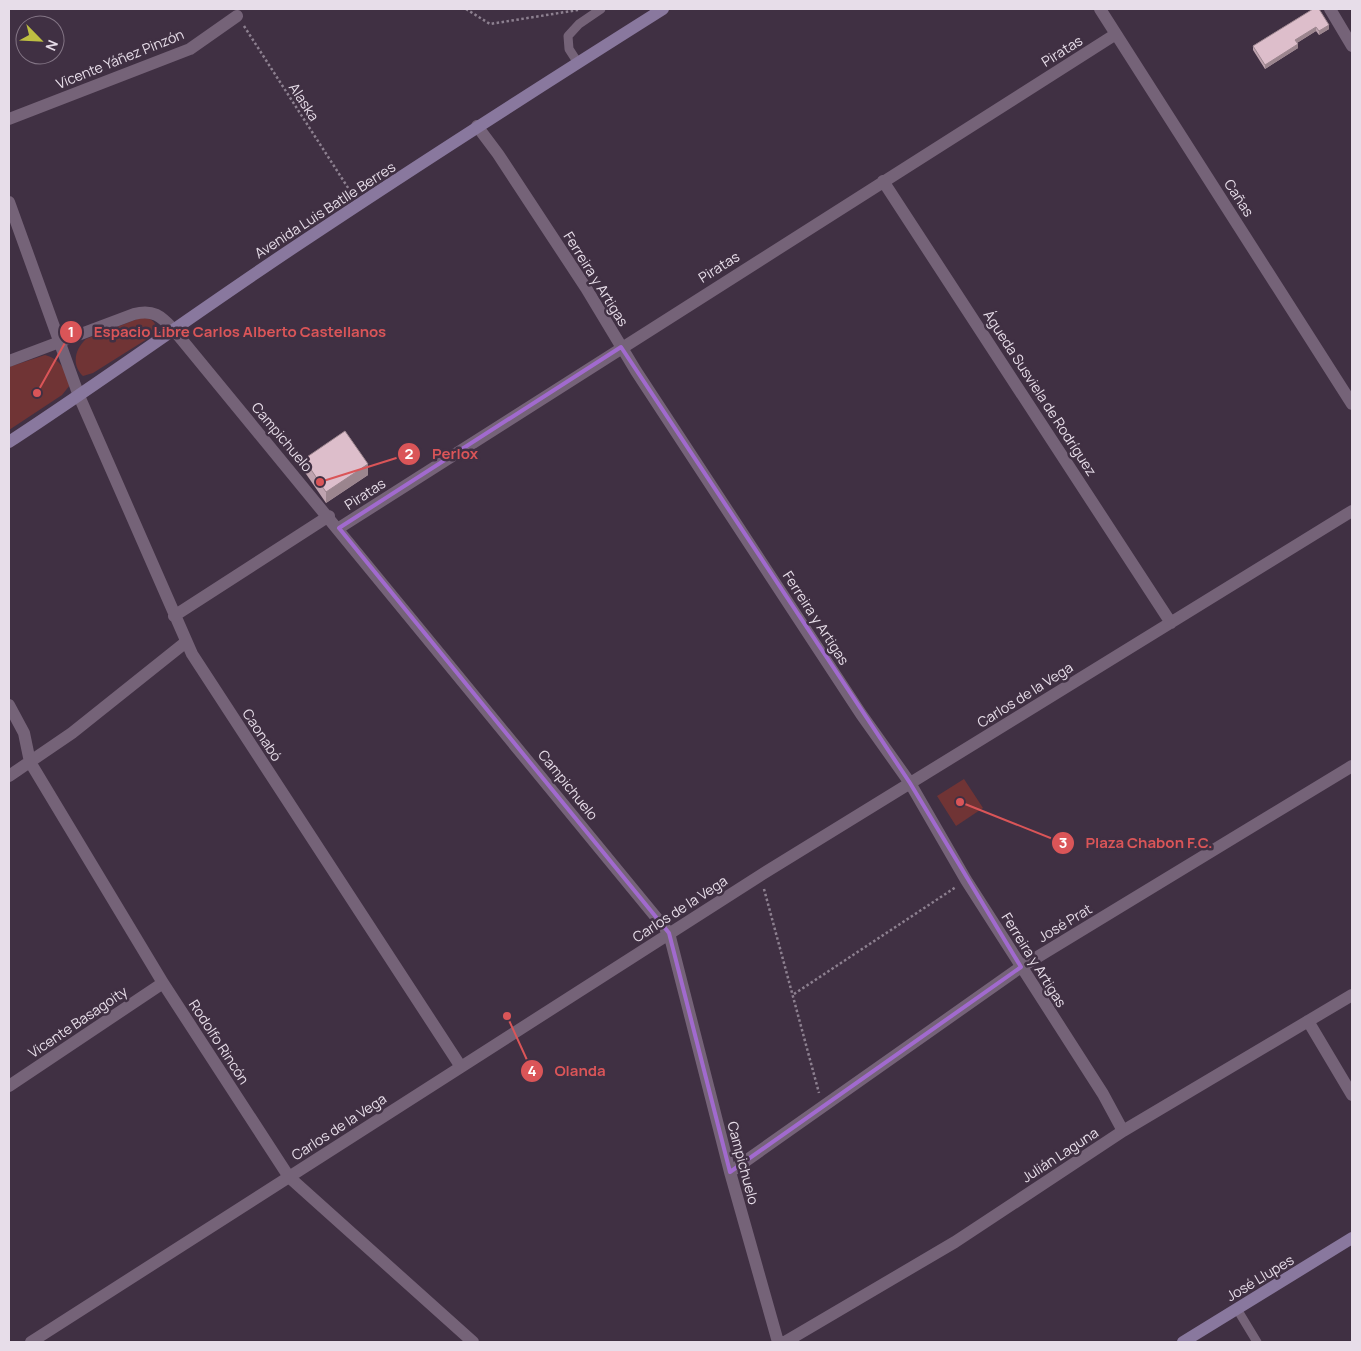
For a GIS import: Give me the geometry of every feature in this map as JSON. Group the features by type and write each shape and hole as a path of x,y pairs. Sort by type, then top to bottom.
{"main road":[{"name":"Avenida Luis Batlle Berres","path":"9,442 477,126 663,9"},
{"name":"José Llupes","path":"1183,1342 1352,1238"}],"street":[{"name":"Cañas","path":"1100,9 1352,404"},
{"path":"1330,9 1352,46"},
{"name":"Vicente Yáñez Pinzón","path":"9,119 190,49 237,16"},
{"name":"Piratas","path":"339,528 1116,34"},
{"name":"Ferreira y Artigas","path":"477,126 498,154 621,347 861,714 910,783 966,880 1102,1094 1123,1131"},
{"name":"Águeda Susviela de Rodríguez","path":"883,181 1171,623"},
{"path":"9,202 79,396"},
{"name":"Campichuelo","path":"9,361 146,311 157,313 174,329 339,528 669,933 730,1172 778,1342"},
{"name":"Caonabó","path":"79,396 186,642 461,1067"},
{"name":"Carlos de la Vega","path":"31,1342 761,875 1352,511"},
{"name":"Piratas","path":"174,616 329,516"},
{"path":"9,776 72,732 186,642"},
{"name":"Rodolfo Rincón","path":"9,705 24,733 30,762 163,983 289,1177 473,1342"},
{"name":"José Prat","path":"730,1172 1021,967 1352,766"},
{"name":"Vicente Basagoity","path":"9,1086 163,983"},
{"name":"Julián Laguna","path":"785,1342 954,1242 1123,1131 1352,995"},
{"path":"1308,1021 1352,1095"}],"lane":[{"path":"578,63 569,49 568,36 579,24 601,9"},
{"path":"1237,1309 1257,1342"}],"path":[{"path":"466,9 490,24 584,9"},
{"name":"Alaska","path":"237,16 359,206"},
{"path":"761,875 794,994 822,1106"},
{"path":"794,994 966,880"}],"highlighted area":[{"path":"621,347 910,783 1021,967 730,1172 669,933 339,528"}],"shaded area":[{"path":"140,318 153,321 157,329 155,334 93,373 83,376 79,372 76,362 77,352 86,339"},
{"path":"45,355 51,357 62,366 70,385 62,395 9,430 9,367"},
{"path":"964,779 983,808 956,826 937,796"}],"building":[{"path":"1313,9 1319,9 1329,25 1319,31 1316,27 1295,40 1298,44 1265,65 1253,46"},
{"path":"345,431 368,464 326,492 304,459"}],"place":[{"name":"Espacio Libre Carlos Alberto Castellanos","path":"37,393"},
{"name":"Perlox","path":"320,482"},
{"name":"Plaza Chabon F.C.","path":"960,802"},
{"name":"Olanda","path":"507,1016"}]}
